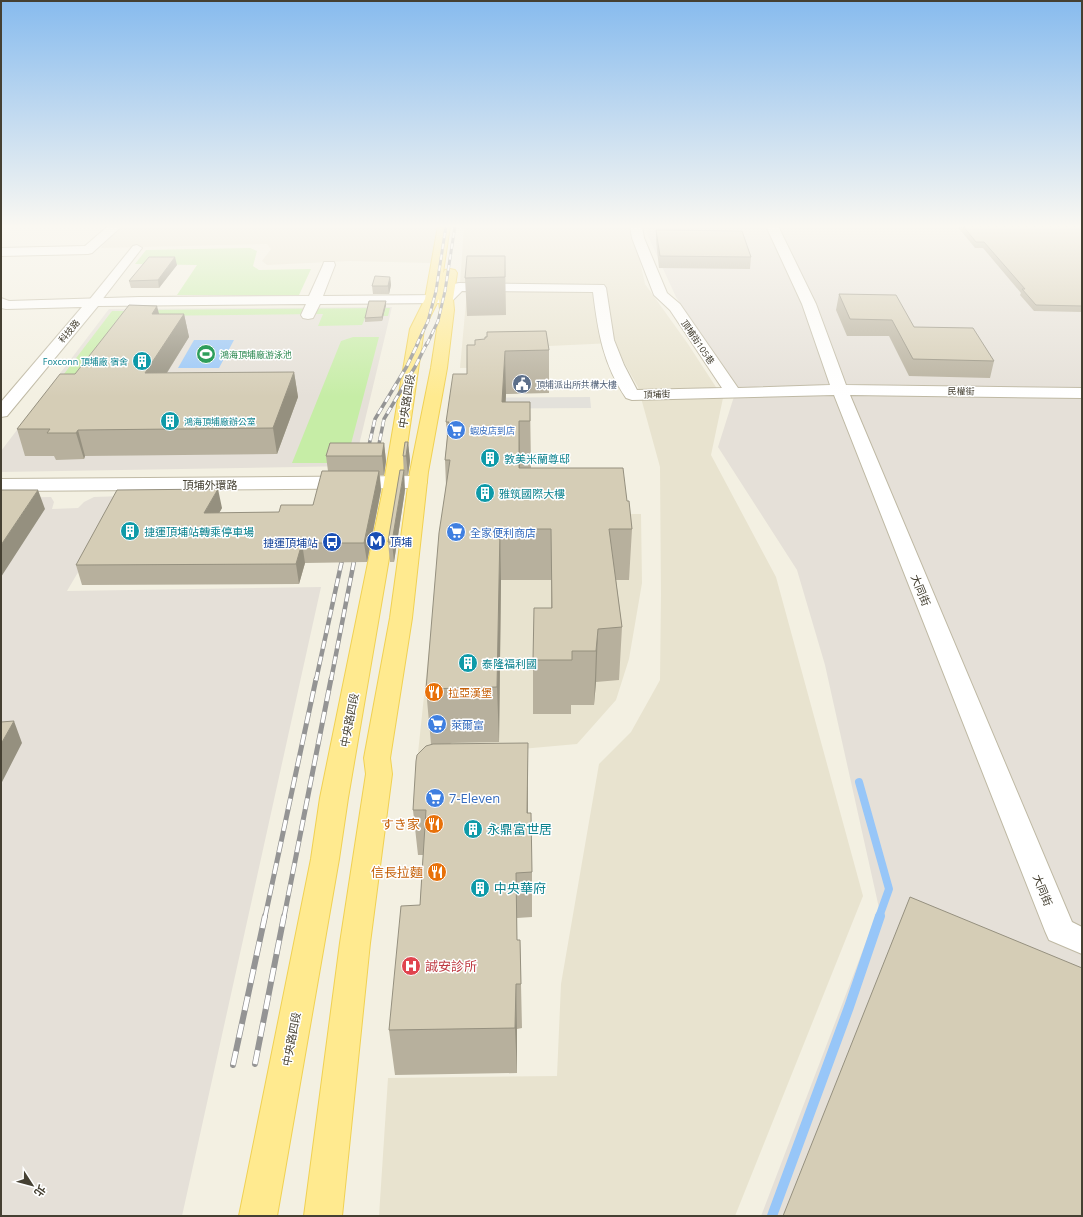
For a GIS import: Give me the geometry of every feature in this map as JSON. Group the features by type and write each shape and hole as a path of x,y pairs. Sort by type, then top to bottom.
{"main road":[{"name":"中央路四段","path":"258,1216 326,859 334,798 405,483 439,368 447,310 439,299 440,283"},
{"name":"中央路四段","path":"439,299 445,283"},
{"name":"中央路四段","path":"323,1216 355,943 379,774 377,758 401,618 405,483"}],"street":[{"name":"科技路","path":"1,412 109,283"},
{"path":"308,315 321,283"},
{"name":"頂埔街105巷","path":"657,283 662,295 675,307 696,340 733,392"},
{"name":"大同街","path":"799,283 809,304 840,390 1060,931 1082,941"},
{"name":"頂埔街","path":"439,299 459,287 599,288 607,340 616,365 632,395 840,390"},
{"path":"3,304 439,299"},
{"name":"民權街","path":"840,390 1082,393"},
{"name":"頂埔外環路","path":"1,485 405,483"}],"shaded area":[{"path":"460,283 645,283 688,344 723,398 711,455 776,577 863,896 735,1216 379,1216 388,1078 557,1076 561,984 599,764 631,732 660,680 660,467 638,387 613,343 528,347 529,367 460,368 467,291 460,285"},
{"path":"669,283 1082,283 1082,1216 761,1216 879,908 825,665 797,570 718,447 737,387 676,297"},
{"path":"392,307 354,466 1,472 1,451 109,309"},
{"path":"590,397 591,408 456,409 457,398"},
{"path":"123,496 67,591 321,587 182,1216 1,1216 1,498 51,497 54,502 52,509 78,508 84,502 94,497"},
{"name":"泰隆福利國","path":"641,514 642,583 629,659 616,700 577,744 510,750 418,753 436,582 447,515"}],"green space":[{"path":"185,283 305,283 299,295 177,295"},
{"path":"390,308 388,316 366,316 362,325 318,326 323,314 138,316 141,310"},
{"path":"112,311 126,311 67,390 51,391"},
{"path":"353,337 379,337 346,463 292,463 341,341"}],"water":[{"name":"鴻海頂埔廠游泳池","path":"194,340 234,340 219,368 178,368"}],"building":[{"path":"373,283 389,283 388,286 372,286"},
{"path":"1020,283 1082,283 1082,306 1036,305 1022,289 1025,289"},
{"path":"839,294 896,295 914,327 973,328 994,361 913,359 892,320 850,319"},
{"path":"369,301 386,301 382,317 365,318"},
{"path":"129,305 157,306 152,314 184,314 145,373 294,372 273,428 78,430 76,433 47,433 50,429 17,429 60,374 75,374"},
{"path":"546,331 549,350 505,351 502,402 530,402 530,421 519,421 519,468 623,468 632,529 609,529 622,627 598,629 596,651 572,651 572,660 533,660 534,608 552,608 551,529 500,529 497,687 426,689 439,533 450,460 445,460 449,422 446,422 453,374 467,374 467,345 475,345 475,340 485,339 485,337 487,337 487,332"},
{"path":"405,442 408,442 406,456 403,456"},
{"path":"330,443 384,443 382,456 326,456"},
{"path":"400,470 404,470 392,542 388,542"},
{"path":"322,471 379,471 364,543 302,543 296,564 76,565 117,490 218,489 204,513 279,512 281,505 313,505"},
{"path":"1,490 38,490 1,545"},
{"path":"14,721 1,744 1,722"},
{"path":"528,743 527,813 531,813 532,872 516,873 517,940 520,940 521,984 516,984 515,1028 389,1030 401,906 420,905 426,810 413,810 417,755 426,746 433,744"},
{"path":"910,897 1082,968 1082,1216 783,1216"}],"waterway":[{"path":"859,782 889,889 879,917"},
{"path":"772,1216 849,1007 880,916"}],"railway":[{"path":"417,344 428,321 437,283"},
{"path":"427,344 438,321 446,283"},
{"path":"367,454 375,419 407,366 418,343"},
{"path":"377,454 384,419 415,367 427,343"},
{"path":"316,680 344,551"},
{"path":"331,680 356,551"},
{"path":"265,917 316,679"},
{"path":"284,917 331,679"},
{"path":"233,1065 265,916"},
{"path":"255,1064 284,916"}],"place":[{"name":"鴻海頂埔廠游泳池","path":"206,354"},
{"name":"Foxconn 頂埔廠 宿舍","path":"142,361"},
{"name":"頂埔派出所共構大樓","path":"522,384"},
{"name":"鴻海頂埔廠辦公室","path":"170,421"},
{"name":"蝦皮店到店","path":"456,430"},
{"name":"敦美米蘭尊邸","path":"490,458"},
{"name":"雅筑國際大樓","path":"485,493"},
{"name":"捷運頂埔站轉乘停車場","path":"130,531"},
{"name":"全家便利商店","path":"456,532"},
{"name":"頂埔","path":"376,541"},
{"name":"捷運頂埔站","path":"332,542"},
{"name":"泰隆福利國","path":"468,663"},
{"name":"拉亞漢堡","path":"434,692"},
{"name":"萊爾富","path":"437,724"},
{"name":"7-Eleven","path":"435,798"},
{"name":"すき家","path":"434,824"},
{"name":"永鼎富世居","path":"473,829"},
{"name":"信長拉麵","path":"437,872"},
{"name":"中央華府","path":"480,888"},
{"name":"誠安診所","path":"411,966"}]}
